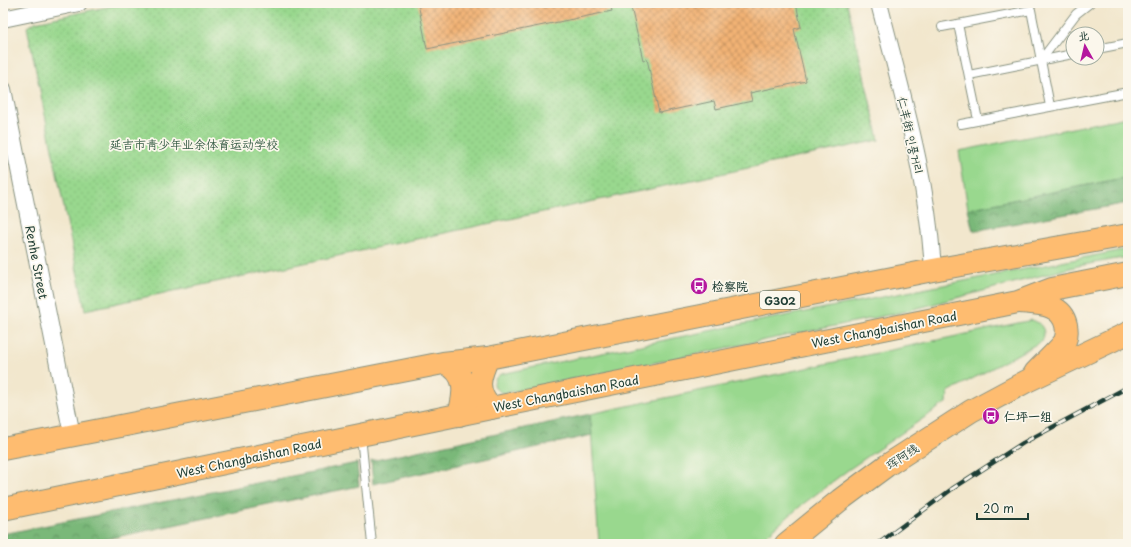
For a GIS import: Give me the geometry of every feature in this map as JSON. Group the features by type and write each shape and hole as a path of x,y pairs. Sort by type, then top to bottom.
{"main road":[{"name":"G302","path":"488,358 933,270 1128,236"},
{"name":"West Changbaishan Road","path":"3,509 491,408 1018,302 1052,289 1128,274"},
{"name":"珲阿线","path":"1018,302 1043,304 1053,307 1062,314 1067,330 1065,340 1027,381"},
{"name":"珲阿线","path":"786,544 840,500 886,466 971,411 1027,381 1128,333"},
{"path":"3,449 446,363 488,358"},
{"path":"488,358 482,371 480,391 483,398 491,408"},
{"path":"446,363 454,367 462,380 464,398 459,415"}],"street":[{"path":"3,19 79,3"},
{"name":"仁丰街 인풍거리","path":"879,3 915,148 932,244 933,270"},
{"name":"Renhe Street","path":"3,89 72,435"}],"lane":[{"path":"1041,60 1076,14 1090,3"},
{"path":"942,27 1031,10 1050,106"},
{"path":"958,24 978,120"},
{"path":"1105,47 1128,43"},
{"path":"969,74 1065,56"},
{"path":"961,124 1128,92"},
{"path":"361,435 372,544"}],"green space":[{"name":"延吉市青少年业余体育运动学校","path":"126,3 847,3 879,140 85,310 27,27 35,22"},
{"path":"1127,117 1128,177 968,209 959,151"},
{"path":"1128,177 1128,203 973,231 968,209"},
{"path":"1128,249 1128,257 1078,266 903,312 505,393 498,390 494,385 495,379 501,374 728,327"},
{"path":"1032,320 1036,321 1043,328 1044,334 1042,341 948,392 947,402 848,470 803,504 756,544 599,544 590,414"},
{"path":"590,414 592,435 373,484 371,461"},
{"path":"357,463 359,486 83,544 3,544 3,534"}],"building":[{"path":"418,3 610,3 612,11 427,49"},
{"path":"637,3 796,3 801,27 794,29 806,81 750,93 752,101 716,109 714,101 659,113 647,59 643,60 631,7 638,6"}],"railway":[{"path":"878,544 952,489 1023,443 1128,387"}],"place":[{"name":"检察院","path":"699,286"},
{"name":"仁坪一组","path":"991,416"}]}
